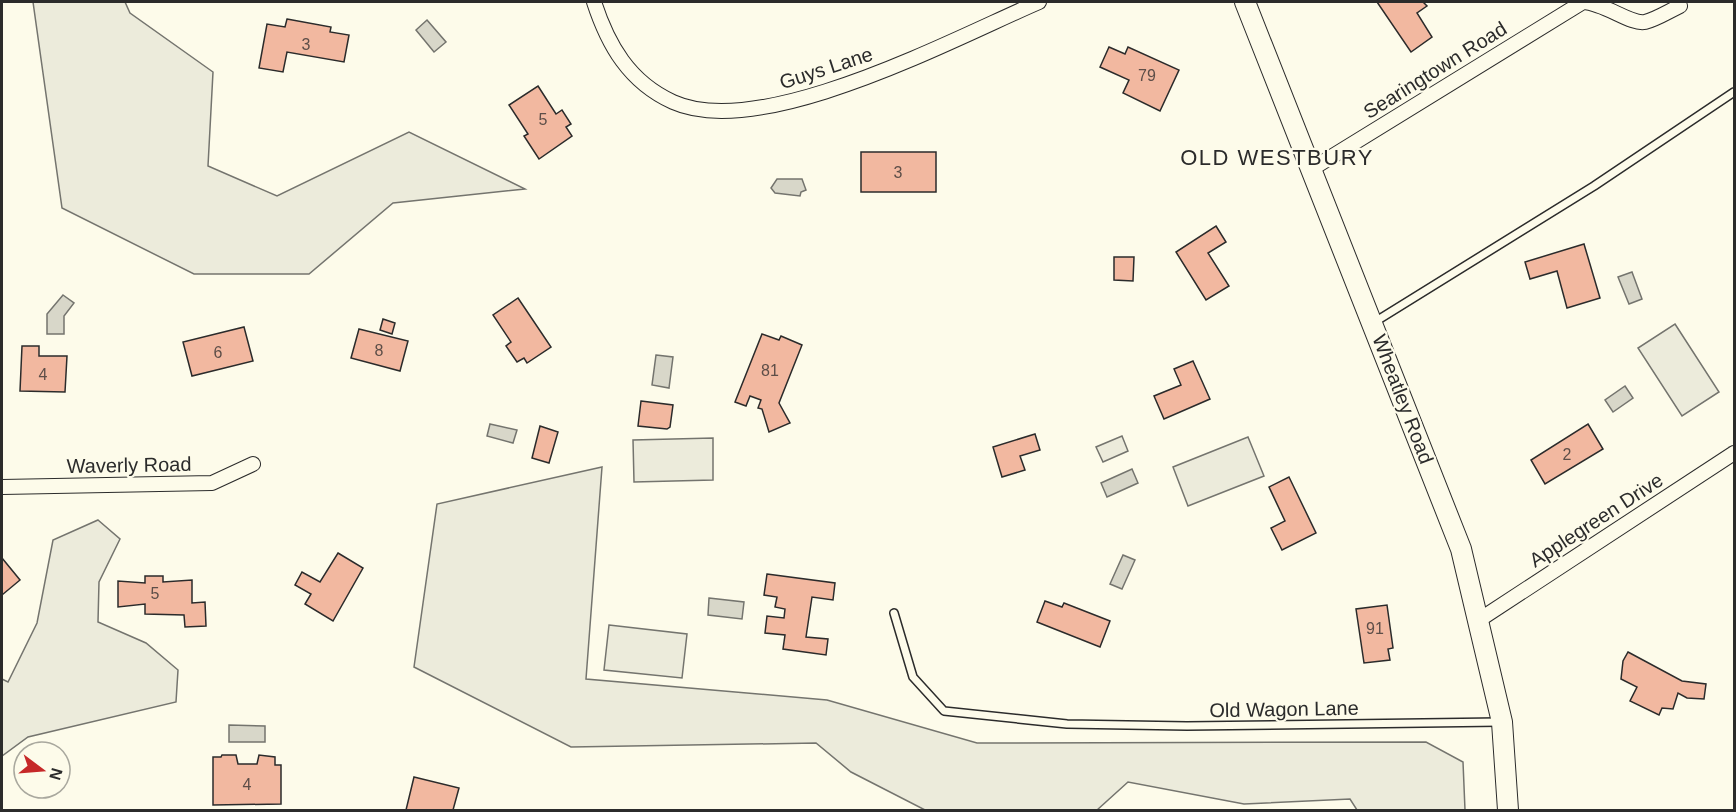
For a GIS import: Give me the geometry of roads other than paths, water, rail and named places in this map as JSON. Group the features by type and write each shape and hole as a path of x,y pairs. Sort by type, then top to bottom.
{"street":[{"name":"Guys Lane","path":"594,2 610,46 631,73 649,89 674,102 712,110 750,110 805,99 856,81 1039,2"},
{"name":"Wheatley Road","path":"1245,2 1461,549 1502,722 1508,810"},
{"name":"Searingtown Road","path":"1310,170 1584,2 1596,3 1633,21 1644,22 1680,6"},
{"name":"Applegreen Drive","path":"1479,620 1734,453"},
{"name":"Waverly Road","path":"2,487 212,483 253,464"}],"lane":[{"path":"1373,323 1594,186 1734,92"},
{"name":"Old Wagon Lane","path":"894,614 913,677 944,711 1067,724 1187,726 1502,722"}],"district":[{"name":"OLD WESTBURY","path":"1277,157"}]}
